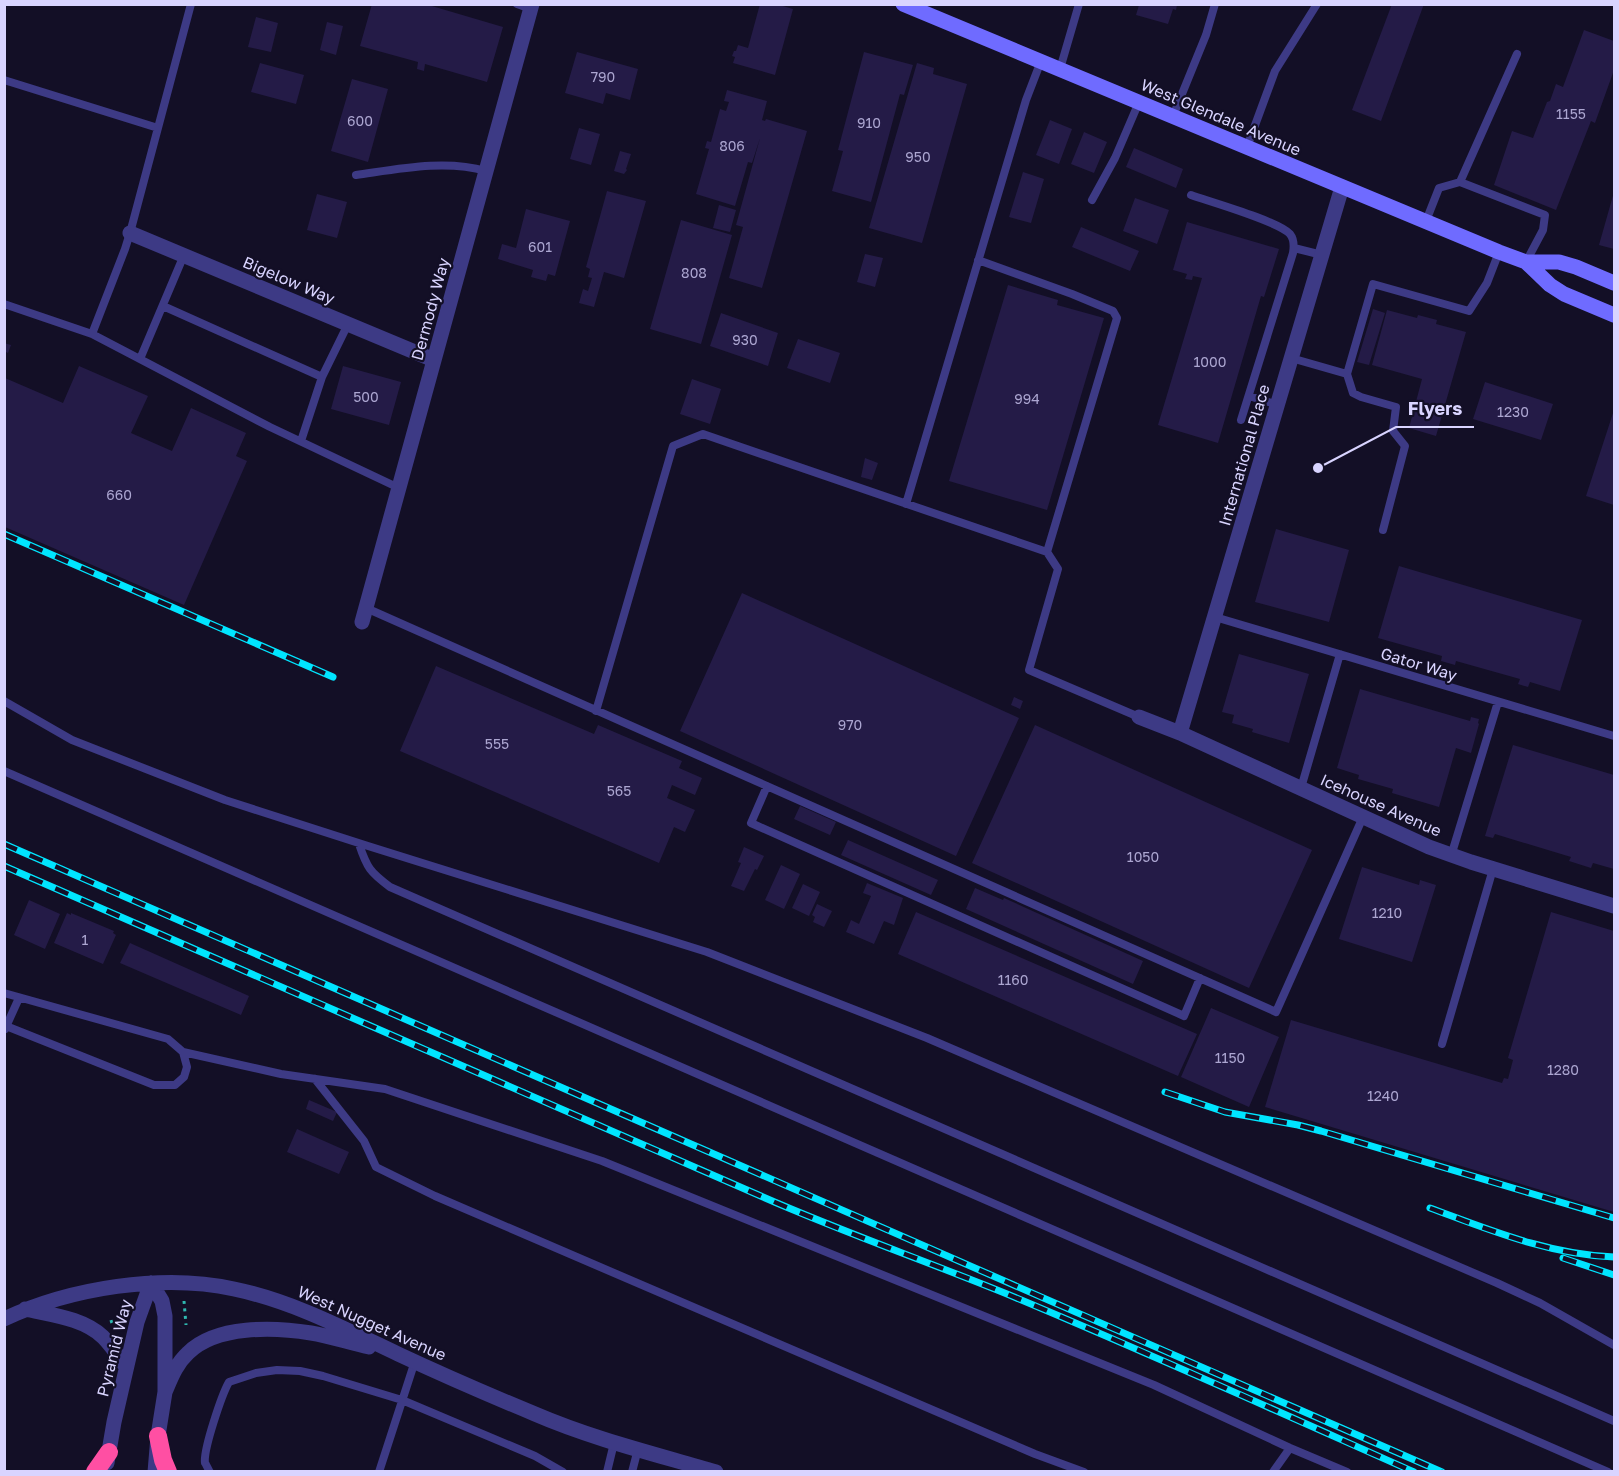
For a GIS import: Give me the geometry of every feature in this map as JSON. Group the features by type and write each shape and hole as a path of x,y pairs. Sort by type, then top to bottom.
{"highway":[{"path":"158,1436 168,1472"},
{"path":"95,1472 109,1452"}],"main road":[{"name":"West Glendale Avenue","path":"903,4 1499,252 1526,262 1559,262 1614,283"},
{"name":"West Glendale Avenue","path":"1526,262 1550,285 1564,294 1614,315"}],"street":[{"name":"Dermody Way","path":"364,615 486,171 527,6"},
{"name":"International Place","path":"1180,733 1342,187"},
{"name":"Bigelow Way","path":"130,233 434,360"},
{"name":"Icehouse Avenue","path":"1139,717 1180,733 1451,856 1614,906"},
{"name":"West Nugget Avenue","path":"4,1319 25,1309 89,1291 151,1283 185,1283 233,1288 275,1299 569,1428 716,1472"},
{"name":"Pyramid Way","path":"105,1472 126,1367 137,1322 151,1283"},
{"name":"Pyramid Way","path":"151,1283 162,1301 165,1316 165,1392 155,1472"},
{"path":"25,1309 76,1321 89,1328 104,1338 126,1367"},
{"path":"165,1392 177,1365 197,1344 241,1331 280,1330 311,1333 409,1359"}],"lane":[{"path":"92,334 130,233 191,4"},
{"path":"1060,69 1079,4"},
{"path":"1173,116 1206,35 1215,4"},
{"path":"1247,147 1275,70 1317,4"},
{"path":"1460,182 1517,54"},
{"path":"906,504 1026,100 1041,61"},
{"path":"4,80 158,128"},
{"path":"1092,200 1115,158 1139,102"},
{"path":"356,175 420,167 471,167 486,171"},
{"path":"1426,221 1439,188 1460,182 1545,215 1543,230 1526,262"},
{"path":"1191,195 1276,225 1291,235 1294,248 1241,420"},
{"path":"1294,248 1322,255"},
{"path":"1383,530 1405,446 1393,431 1395,406 1353,393 1347,374 1373,284 1469,311 1487,284 1499,252"},
{"path":"140,359 184,255"},
{"path":"978,260 1113,311 1117,318 1047,552"},
{"path":"4,304 92,334 270,427 399,488"},
{"path":"163,306 322,377"},
{"path":"301,441 322,377 348,324"},
{"path":"1291,358 1347,374"},
{"path":"1249,396 1278,405"},
{"path":"596,711 673,446 704,434 1047,552 1058,569 1029,670 1139,717"},
{"path":"364,615 596,711 1276,1012 1363,817"},
{"name":"Gator Way","path":"1215,617 1614,736"},
{"path":"1300,788 1340,654"},
{"path":"4,701 72,740 225,800 707,952 863,1012 938,1042 1518,1293 1550,1308 1614,1345"},
{"path":"1451,856 1498,702"},
{"path":"4,771 1608,1472"},
{"path":"767,786 751,823 1184,1016 1200,978"},
{"path":"359,844 372,874 390,887 1614,1421"},
{"path":"1442,1044 1494,869"},
{"path":"4,993 168,1039 183,1052 281,1074 385,1089 602,1161 1154,1386 1347,1472"},
{"path":"18,998 5,1028 154,1085 175,1085 184,1077 187,1067 183,1052"},
{"path":"315,1079 364,1141 376,1167 435,1196 722,1320 1035,1454 1084,1472"},
{"path":"379,1472 402,1400 409,1359"},
{"path":"210,1472 206,1463 206,1453 223,1394 229,1382 241,1377 273,1371 300,1371 402,1400 535,1456 563,1472"},
{"path":"607,1472 614,1443"},
{"path":"1273,1472 1290,1448"},
{"path":"632,1472 638,1449"}],"path":[{"path":"184,1301 186,1325 190,1332"},
{"path":"104,1324 122,1318"}],"building":[{"path":"372,4 425,4 503,27 487,82 425,64 424,71 417,69 418,62 360,46"},
{"path":"760,4 776,4 793,9 775,75 733,63 735,57 732,56 738,45 748,48"},
{"path":"1392,4 1424,4 1381,121 1352,110"},
{"path":"1139,5 1177,5 1176,10 1173,9 1168,24 1136,15"},
{"path":"256,17 278,23 271,52 248,47"},
{"path":"327,22 343,26 336,55 320,50"},
{"path":"1584,30 1614,41 1614,70 1595,123 1591,121 1556,210 1494,185 1512,131 1533,138 1556,84 1563,87"},
{"path":"577,52 638,69 630,100 606,93 603,104 565,93"},
{"path":"864,52 913,65 904,95 900,94 871,202 832,191 843,151 838,150"},
{"path":"260,63 304,75 296,104 251,92"},
{"path":"917,63 934,68 933,74 967,84 922,243 869,228"},
{"path":"352,79 388,89 368,162 331,151"},
{"path":"727,90 767,101 762,120 766,119 807,131 762,288 729,278 743,227 736,225 760,138 752,163 748,162 735,206 696,194 709,149 705,148 707,141 711,142 720,109 726,111 729,102 724,101"},
{"path":"1050,120 1072,129 1059,164 1036,155"},
{"path":"579,128 600,134 591,165 570,159"},
{"path":"1084,132 1107,142 1094,173 1071,164"},
{"path":"1134,148 1183,169 1176,188 1126,167"},
{"path":"620,151 631,154 624,174 614,171"},
{"path":"1023,172 1044,179 1031,223 1009,217"},
{"path":"607,191 646,201 624,278 604,272 594,307 579,303 583,289 588,291 592,278 588,277 590,269 586,267"},
{"path":"1614,192 1614,249 1599,245"},
{"path":"317,194 347,202 337,238 307,230"},
{"path":"1135,198 1169,210 1157,244 1123,231"},
{"path":"719,205 736,210 730,232 713,228"},
{"path":"526,209 570,221 555,276 548,274 546,281 531,277 533,270 498,259 502,244 516,248"},
{"path":"681,220 732,235 701,344 650,329"},
{"path":"1187,222 1279,249 1264,297 1261,296 1218,443 1158,425 1202,278 1193,276 1192,280 1185,279 1187,274 1173,270"},
{"path":"1081,227 1139,251 1130,271 1072,247"},
{"path":"865,254 883,258 875,287 857,282"},
{"path":"1008,285 1058,300 1057,305 1104,318 1047,510 949,481"},
{"path":"1373,309 1385,313 1369,365 1357,362"},
{"path":"1387,310 1417,318 1418,315 1437,320 1436,324 1466,332 1436,436 1409,428 1422,379 1372,365"},
{"path":"721,313 778,333 768,366 710,346"},
{"path":"798,339 840,353 830,383 787,368"},
{"path":"4,343 11,345 8,353 4,351"},
{"path":"79,366 148,396 131,433 172,451 191,408 246,433 236,456 247,461 184,605 5,527 5,378 63,403"},
{"path":"343,366 401,382 389,425 331,409"},
{"path":"692,379 721,389 710,424 680,414"},
{"path":"1485,382 1553,404 1541,440 1473,419"},
{"path":"1614,410 1614,505 1586,496"},
{"path":"865,458 878,463 872,480 861,477"},
{"path":"1276,529 1349,550 1329,622 1255,602"},
{"path":"1399,566 1582,620 1560,691 1530,682 1528,687 1518,684 1520,679 1456,661 1455,665 1441,661 1442,656 1378,638"},
{"path":"742,593 1019,718 956,856 680,731"},
{"path":"1239,654 1309,674 1289,743 1252,732 1253,729 1232,723 1234,715 1222,712"},
{"path":"436,666 594,734 598,725 682,761 679,768 702,778 695,795 672,785 667,798 695,810 685,832 674,827 659,863 400,751"},
{"path":"1360,689 1470,721 1471,717 1479,719 1471,753 1456,748 1439,807 1392,793 1393,789 1358,779 1359,775 1337,768"},
{"path":"1014,697 1023,701 1020,709 1011,705"},
{"path":"1035,725 1312,850 1249,988 972,863"},
{"path":"1513,745 1614,775 1614,869 1593,863 1591,868 1569,861 1571,857 1495,834 1493,838 1485,836"},
{"path":"800,806 836,822 830,835 794,819"},
{"path":"848,840 938,880 931,895 841,855"},
{"path":"744,847 764,856 744,891 731,886 741,863 738,862"},
{"path":"781,865 800,874 784,909 765,900"},
{"path":"1362,867 1419,885 1420,880 1436,885 1412,962 1339,939"},
{"path":"867,883 903,898 894,925 884,921 874,944 846,932 851,920 859,924 871,896 863,893"},
{"path":"803,884 820,892 809,916 792,908"},
{"path":"975,888 1003,900 1004,898 1143,961 1133,984 966,909"},
{"path":"29,900 60,914 45,949 14,935"},
{"path":"817,904 832,911 824,927 813,922 815,917 812,915"},
{"path":"916,912 1197,1034 1178,1076 898,954"},
{"path":"1551,912 1614,931 1614,1212 1265,1107 1291,1020 1502,1083 1504,1078 1508,1079 1513,1060 1508,1058"},
{"path":"67,913 114,931 116,935 103,964 54,943"},
{"path":"130,943 249,996 241,1015 120,963"},
{"path":"1211,1008 1279,1037 1249,1107 1181,1077"},
{"path":"309,1100 337,1112 333,1121 306,1109"},
{"path":"297,1129 349,1152 339,1174 287,1152"}],"railway":[{"path":"4,534 333,677"},
{"path":"4,844 1442,1472"},
{"path":"4,866 763,1197 1058,1316 1414,1472"},
{"path":"1165,1092 1225,1112 1321,1131 1614,1218"},
{"path":"1430,1208 1520,1240 1567,1252 1614,1257"},
{"path":"1563,1258 1614,1275"}],"place":[{"name":"Flyers","path":"1318,468"}]}
